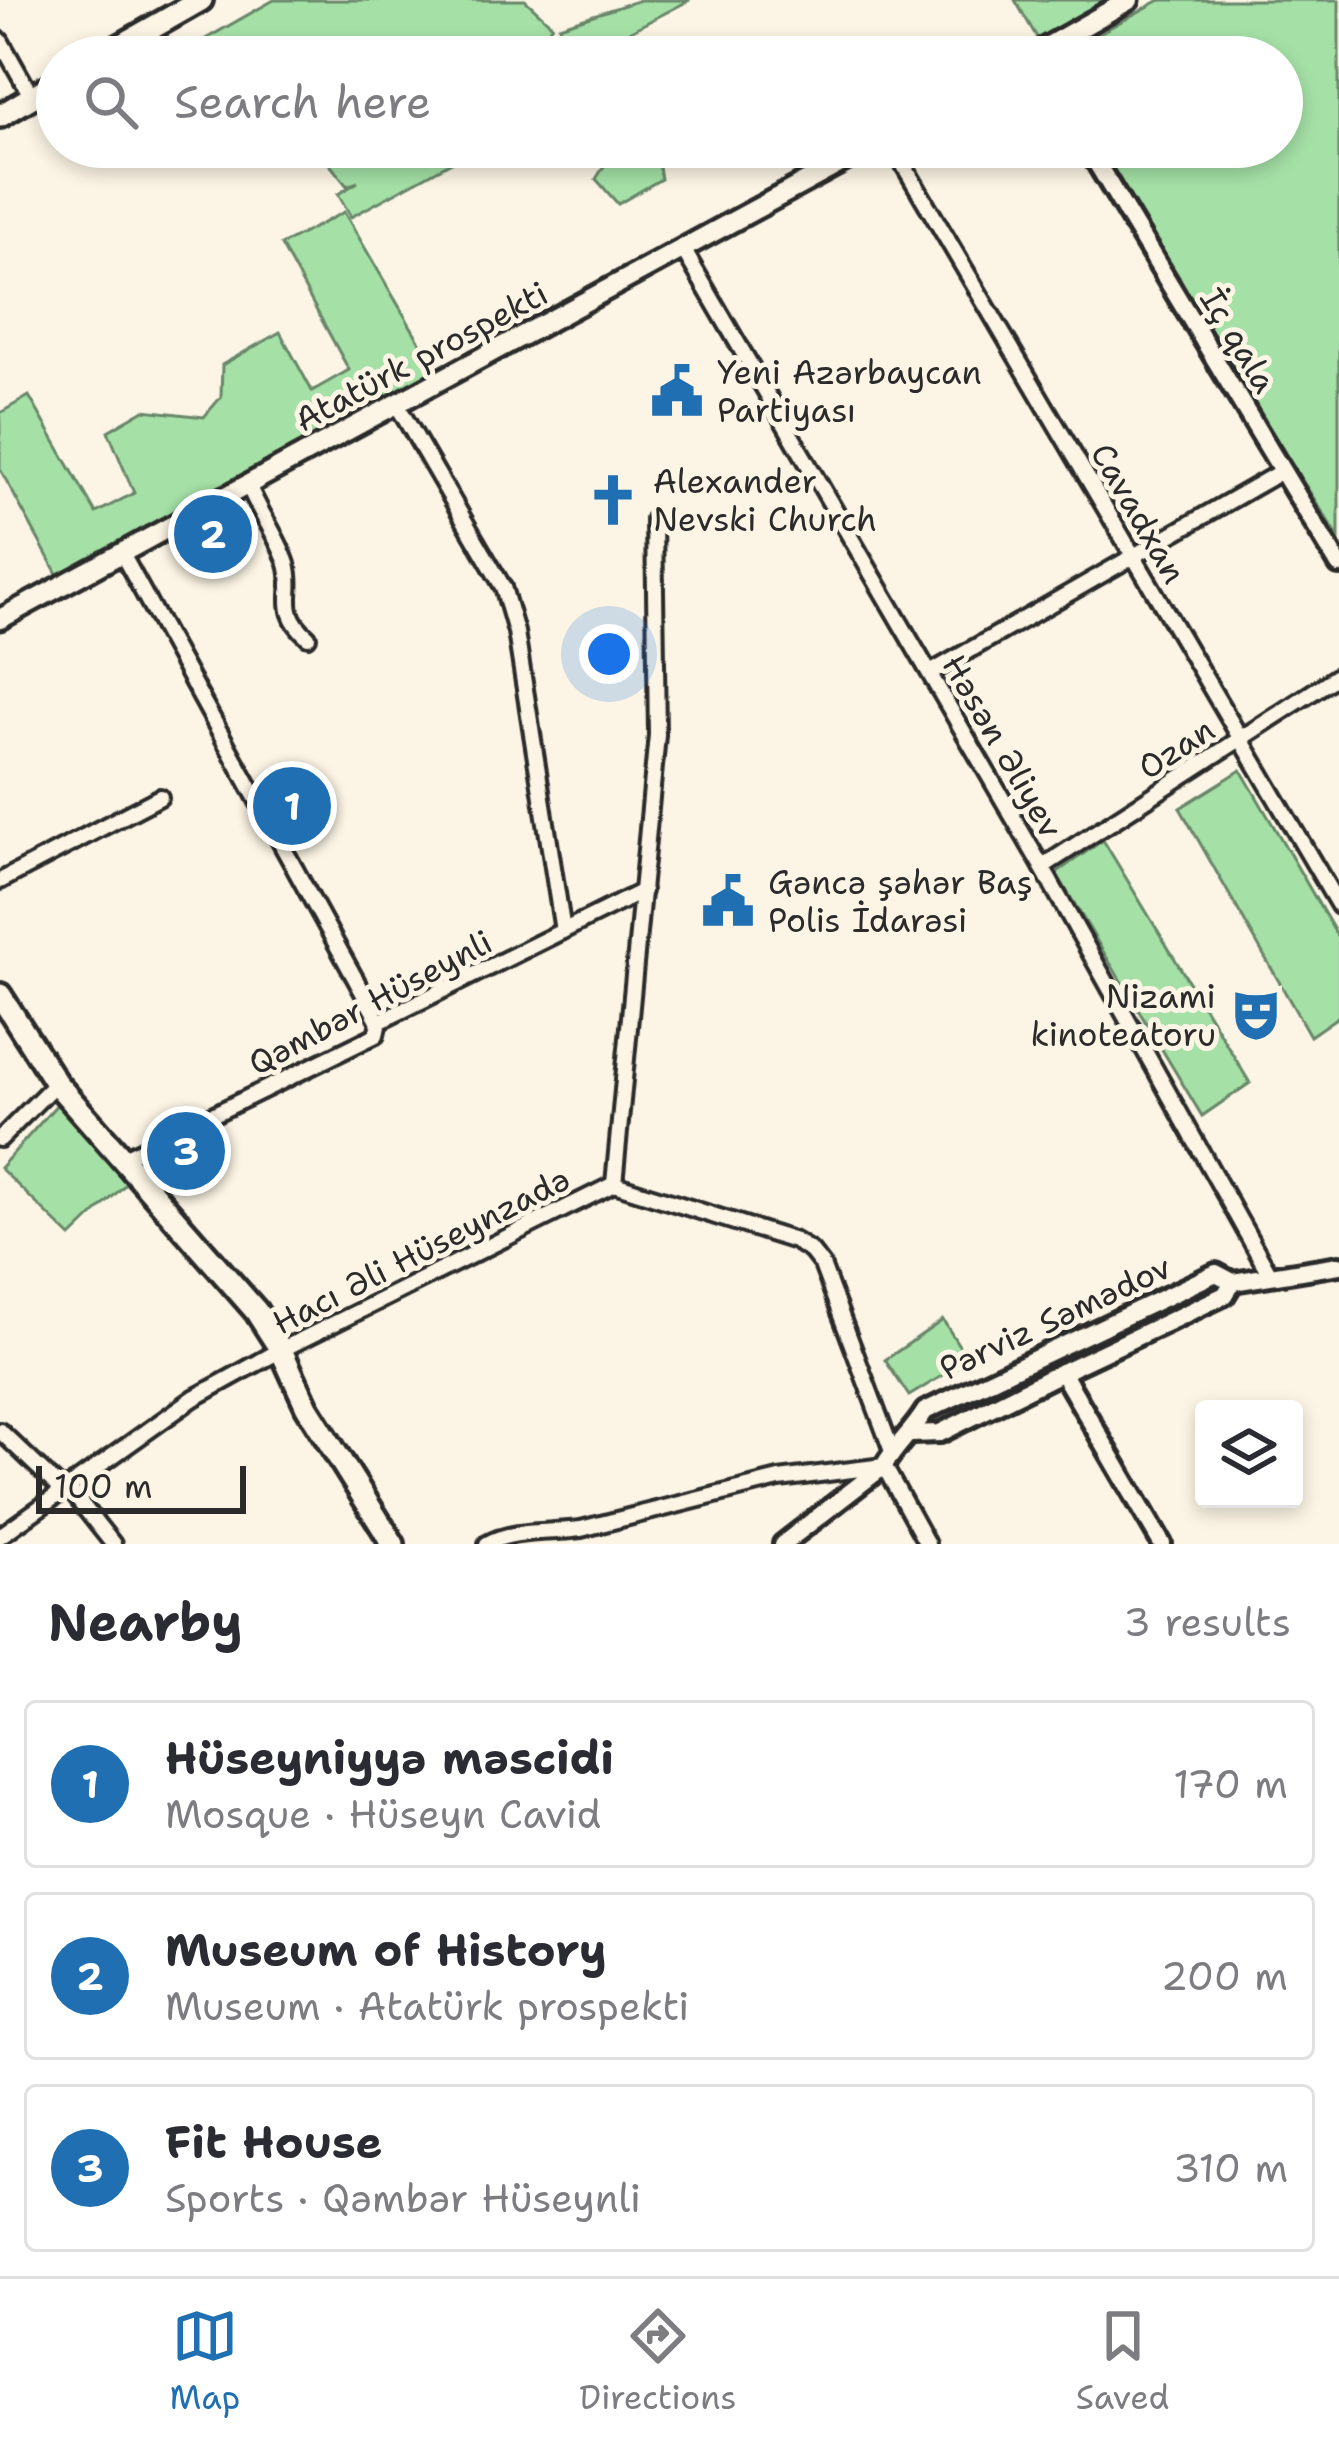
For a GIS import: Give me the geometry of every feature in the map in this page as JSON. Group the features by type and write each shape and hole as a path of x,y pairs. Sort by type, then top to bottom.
{"main road":[{"path":"138,36 201,0"},
{"path":"1067,36 1129,0"},
{"path":"0,116 36,95"},
{"name":"Atatürk prospekti","path":"0,619 832,168"},
{"path":"0,995 7,1022 56,1083 256,1311 308,1407 393,1544"}],"street":[{"path":"0,40 32,97"},
{"name":"Cavadxan","path":"905,168 1339,906"},
{"name":"İç qala","path":"1101,168 1339,565"},
{"name":"Həsən Əliyev","path":"683,249 1042,866 1270,1274"},
{"path":"396,404 502,587 516,632 563,931"},
{"path":"930,673 1282,471"},
{"path":"248,484 286,562 290,615 308,637"},
{"name":"Hacı Əli Hüseynzadə","path":"0,1536 194,1399 281,1350 614,1184 657,735 654,519"},
{"path":"121,552 380,1022"},
{"name":"Ozan","path":"1042,866 1339,675"},
{"path":"0,881 160,796"},
{"name":"Qəmbər Hüseynli","path":"122,1159 376,1035 380,1022 643,891"},
{"path":"0,1139 56,1083"},
{"path":"614,1184 795,1241 811,1251 822,1264 888,1458 927,1544"},
{"name":"Pərviz Səmədov","path":"783,1544 888,1458 925,1411 1216,1273 1233,1282 1339,1265"},
{"name":"Pərviz Səmədov","path":"911,1434 940,1433 1225,1295 1233,1282"},
{"path":"1062,1372 1162,1544"},
{"path":"0,1431 66,1489 113,1544"},
{"path":"487,1544 510,1535 581,1529 779,1479 888,1458"}],"green space":[{"path":"274,0 525,0 552,25 543,36 211,36"},
{"path":"640,0 690,0 621,36 561,36 559,26"},
{"path":"1015,0 1108,0 1047,36 1036,36"},
{"path":"1160,0 1339,0 1339,538 1103,168 1303,168 1303,36 1094,36"},
{"path":"333,168 441,168 351,217 338,194 358,182 347,186"},
{"path":"603,168 659,168 661,179 618,204 596,179"},
{"path":"344,212 438,373 61,581 0,469 0,413 29,396 96,513 134,493 108,431 144,410 204,417 221,397 222,365 280,332 312,391 349,370 281,245"},
{"path":"1241,770 1339,939 1339,1016 1310,1036 1180,808"},
{"path":"1103,840 1250,1083 1202,1116 1056,873"},
{"path":"60,1101 132,1178 71,1237 0,1168"},
{"path":"943,1320 968,1360 909,1396 885,1360"}],"place":[{"name":"Yeni Azərbaycan Partiyası","path":"677,391"},
{"name":"Alexander Nevski Church","path":"613,500"},
{"name":"Museum of History","path":"213,534"},
{"name":"Hüseyniyyə məscidi","path":"292,806"},
{"name":"Gəncə şəhər Baş Polis İdarəsi","path":"728,901"},
{"name":"Nizami kinoteatoru","path":"1256,1015"},
{"name":"Fit House","path":"186,1151"}]}
